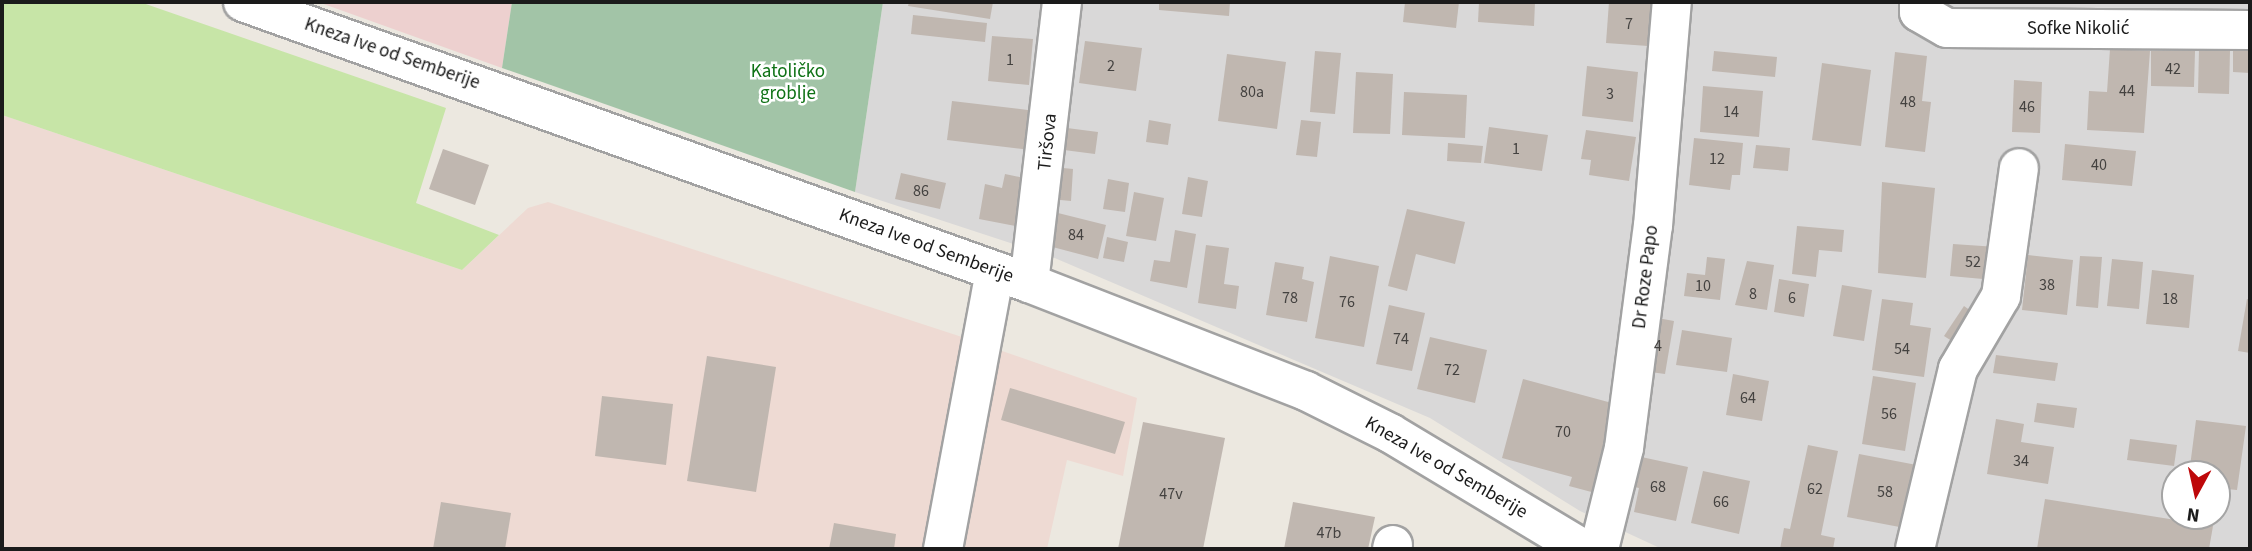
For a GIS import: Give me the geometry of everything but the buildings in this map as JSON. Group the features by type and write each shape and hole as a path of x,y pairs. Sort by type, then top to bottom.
{"street":[{"name":"Kneza Ive od Semberije","path":"243,2 1012,277 1306,391 1390,433 1583,549"},
{"name":"Tiršova","path":"943,549 1012,277 1062,2"},
{"name":"Dr Roze Papo","path":"1599,549 1625,447 1656,198 1671,2"},
{"name":"Sofke Nikolić","path":"1919,2 1919,12 1947,28 2250,30"},
{"path":"1915,549 1958,369 2001,296 2019,168"}],"shaded area":[{"path":"318,2 512,2 502,68"},
{"path":"883,2 2250,2 2250,549 1662,549 1580,511 1430,418 1050,256 855,192"},
{"path":"2,115 462,270 528,208 548,202 962,337 1137,398 1123,476 1067,460 1047,549 2,549"}],"green space":[{"path":"2,2 140,2 446,108 416,203 499,235 462,270 2,115"},
{"name":"Katoličko groblje","path":"512,2 883,2 855,192 502,68"}]}
